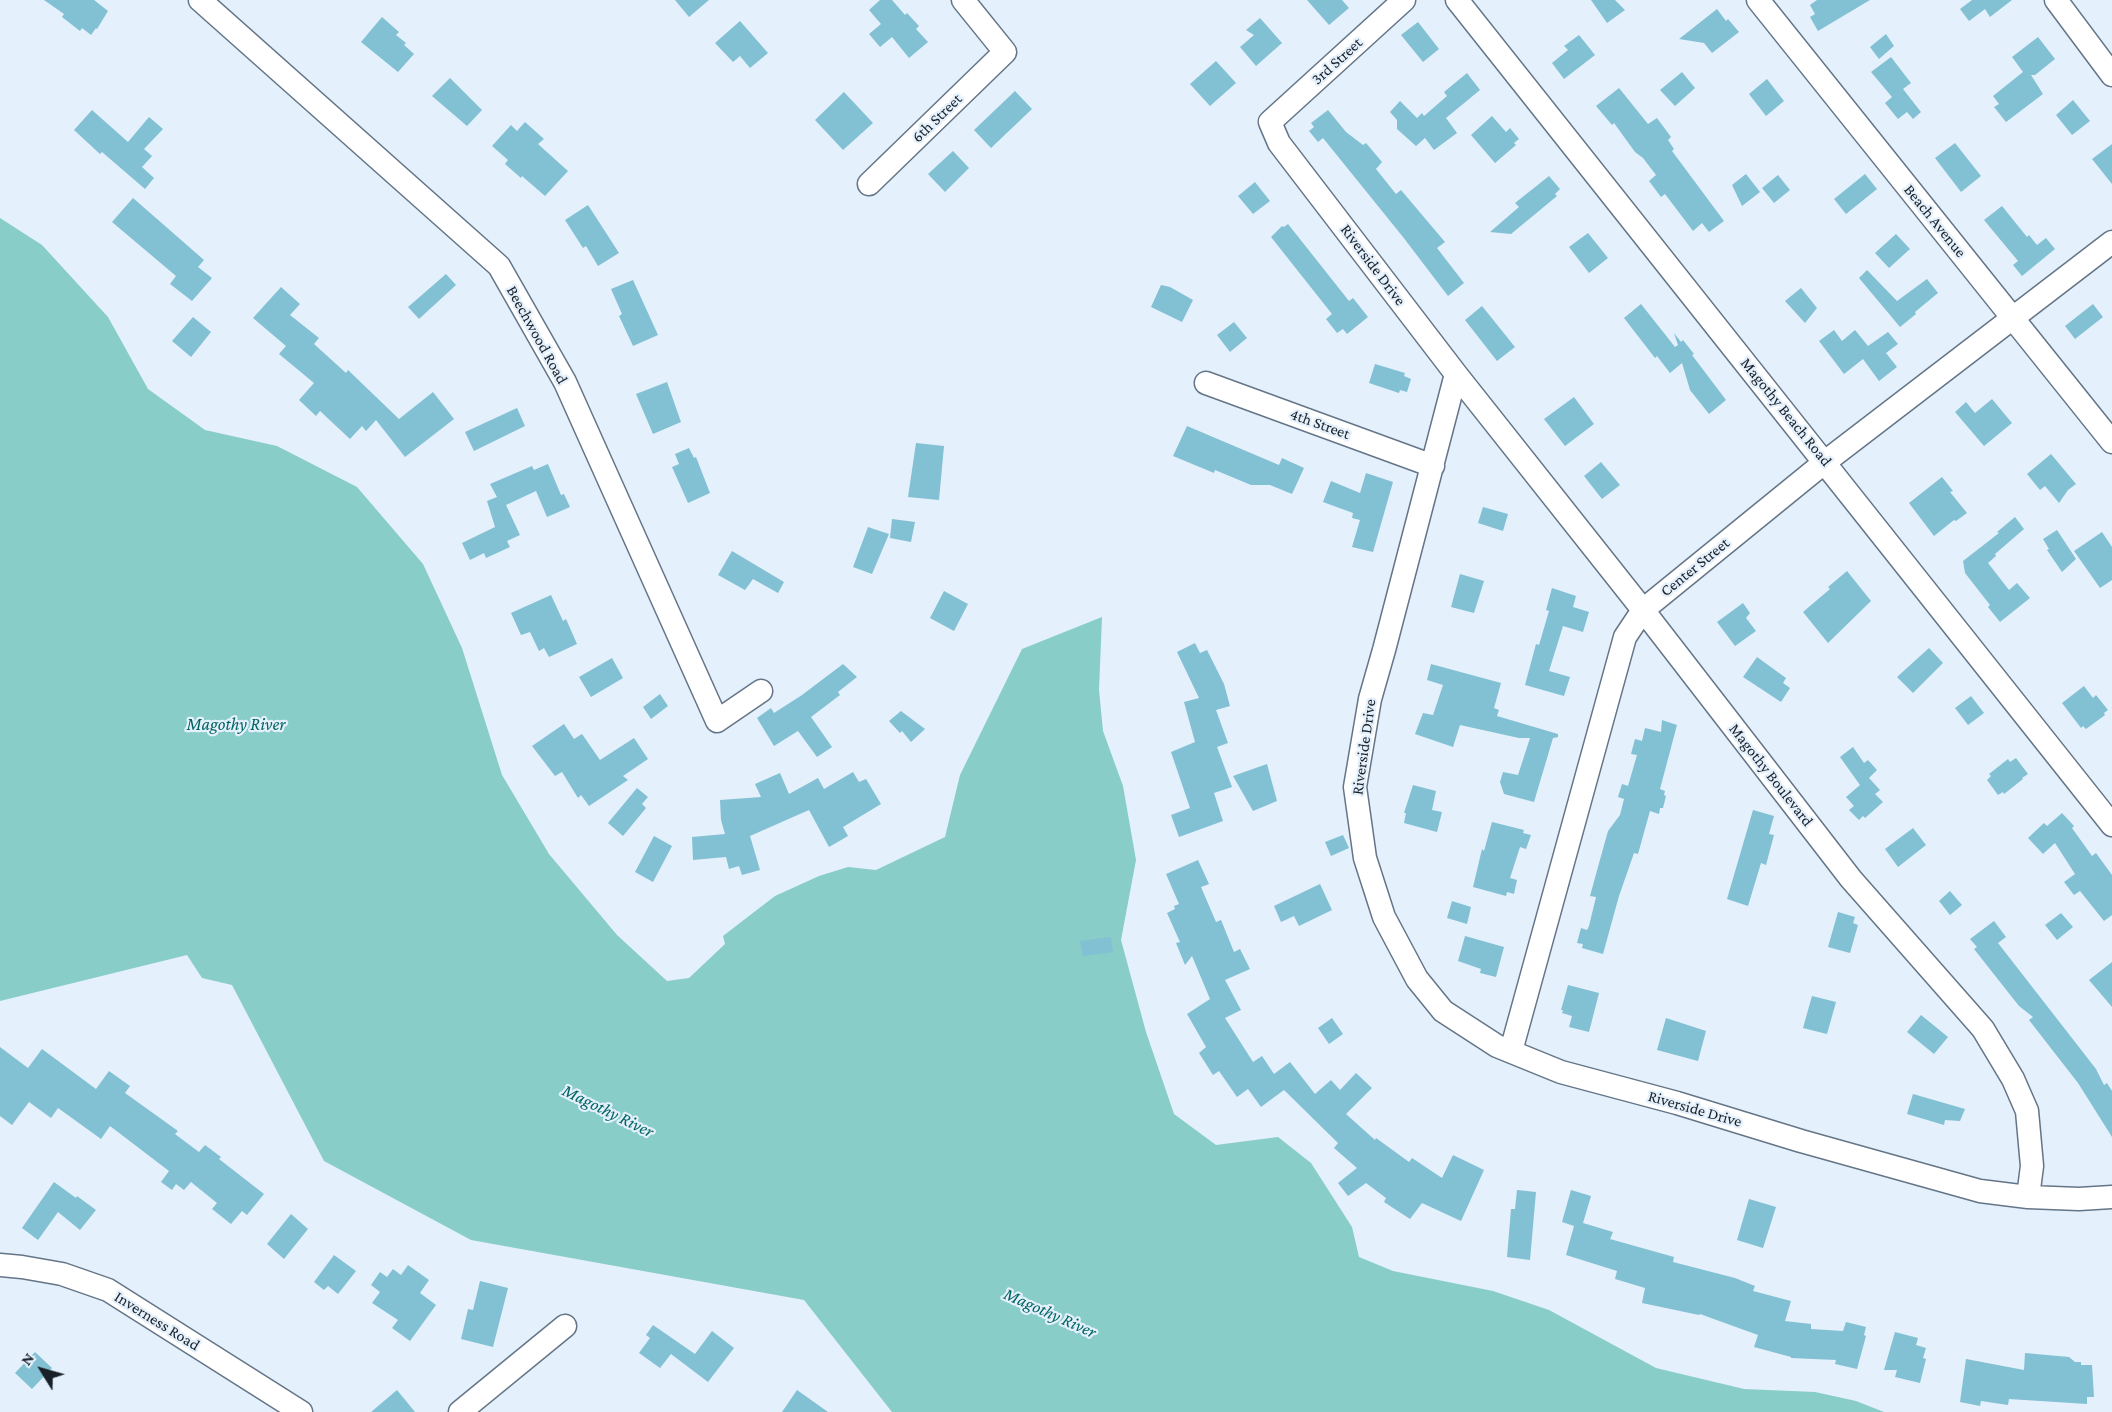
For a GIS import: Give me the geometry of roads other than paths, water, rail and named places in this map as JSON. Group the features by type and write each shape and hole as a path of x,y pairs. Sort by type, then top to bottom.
{"street":[{"name":"Beechwood Road","path":"200,0 499,266 565,382 717,721 761,691"},
{"name":"6th Street","path":"869,184 1005,52 963,0"},
{"name":"3rd Street","path":"1270,122 1404,0"},
{"name":"Magothy Beach Road","path":"1458,0 2112,825"},
{"name":"Beach Avenue","path":"1758,0 2112,442"},
{"path":"2056,0 2112,75"},
{"name":"Riverside Drive","path":"1270,122 1279,143 1456,374 1370,699 1355,787 1365,858 1384,917 1417,979 1443,1011 1497,1046 1561,1072 1677,1103 1801,1141 1980,1191 2028,1197 2079,1199 2112,1197"},
{"name":"Center Street","path":"1511,1051 1625,637 1643,610 1825,462 2112,242"},
{"name":"Magothy Boulevard","path":"1456,374 1643,610 1851,879 1983,1029 2013,1079 2027,1111 2031,1166 2028,1197"},
{"name":"4th Street","path":"1206,383 1433,466"},
{"name":"Inverness Road","path":"0,1265 62,1274 108,1290 301,1412"},
{"path":"460,1412 565,1326"}],"water":[{"name":"Magothy River","path":"0,218 42,245 108,317 148,389 205,430 277,446 357,487 423,564 462,648 502,775 549,854 617,935 667,981 689,978 725,944 723,936 775,896 819,876 848,867 876,870 945,837 960,775 1022,649 1102,617 1099,690 1103,731 1123,786 1136,860 1121,940 1146,1032 1174,1114 1216,1145 1278,1137 1311,1163 1352,1227 1359,1257 1393,1271 1493,1291 1549,1310 1656,1368 1744,1389 1815,1392 1856,1401 1884,1412 892,1412 804,1300 471,1240 324,1161 232,985 202,978 187,955 0,1001"}]}
